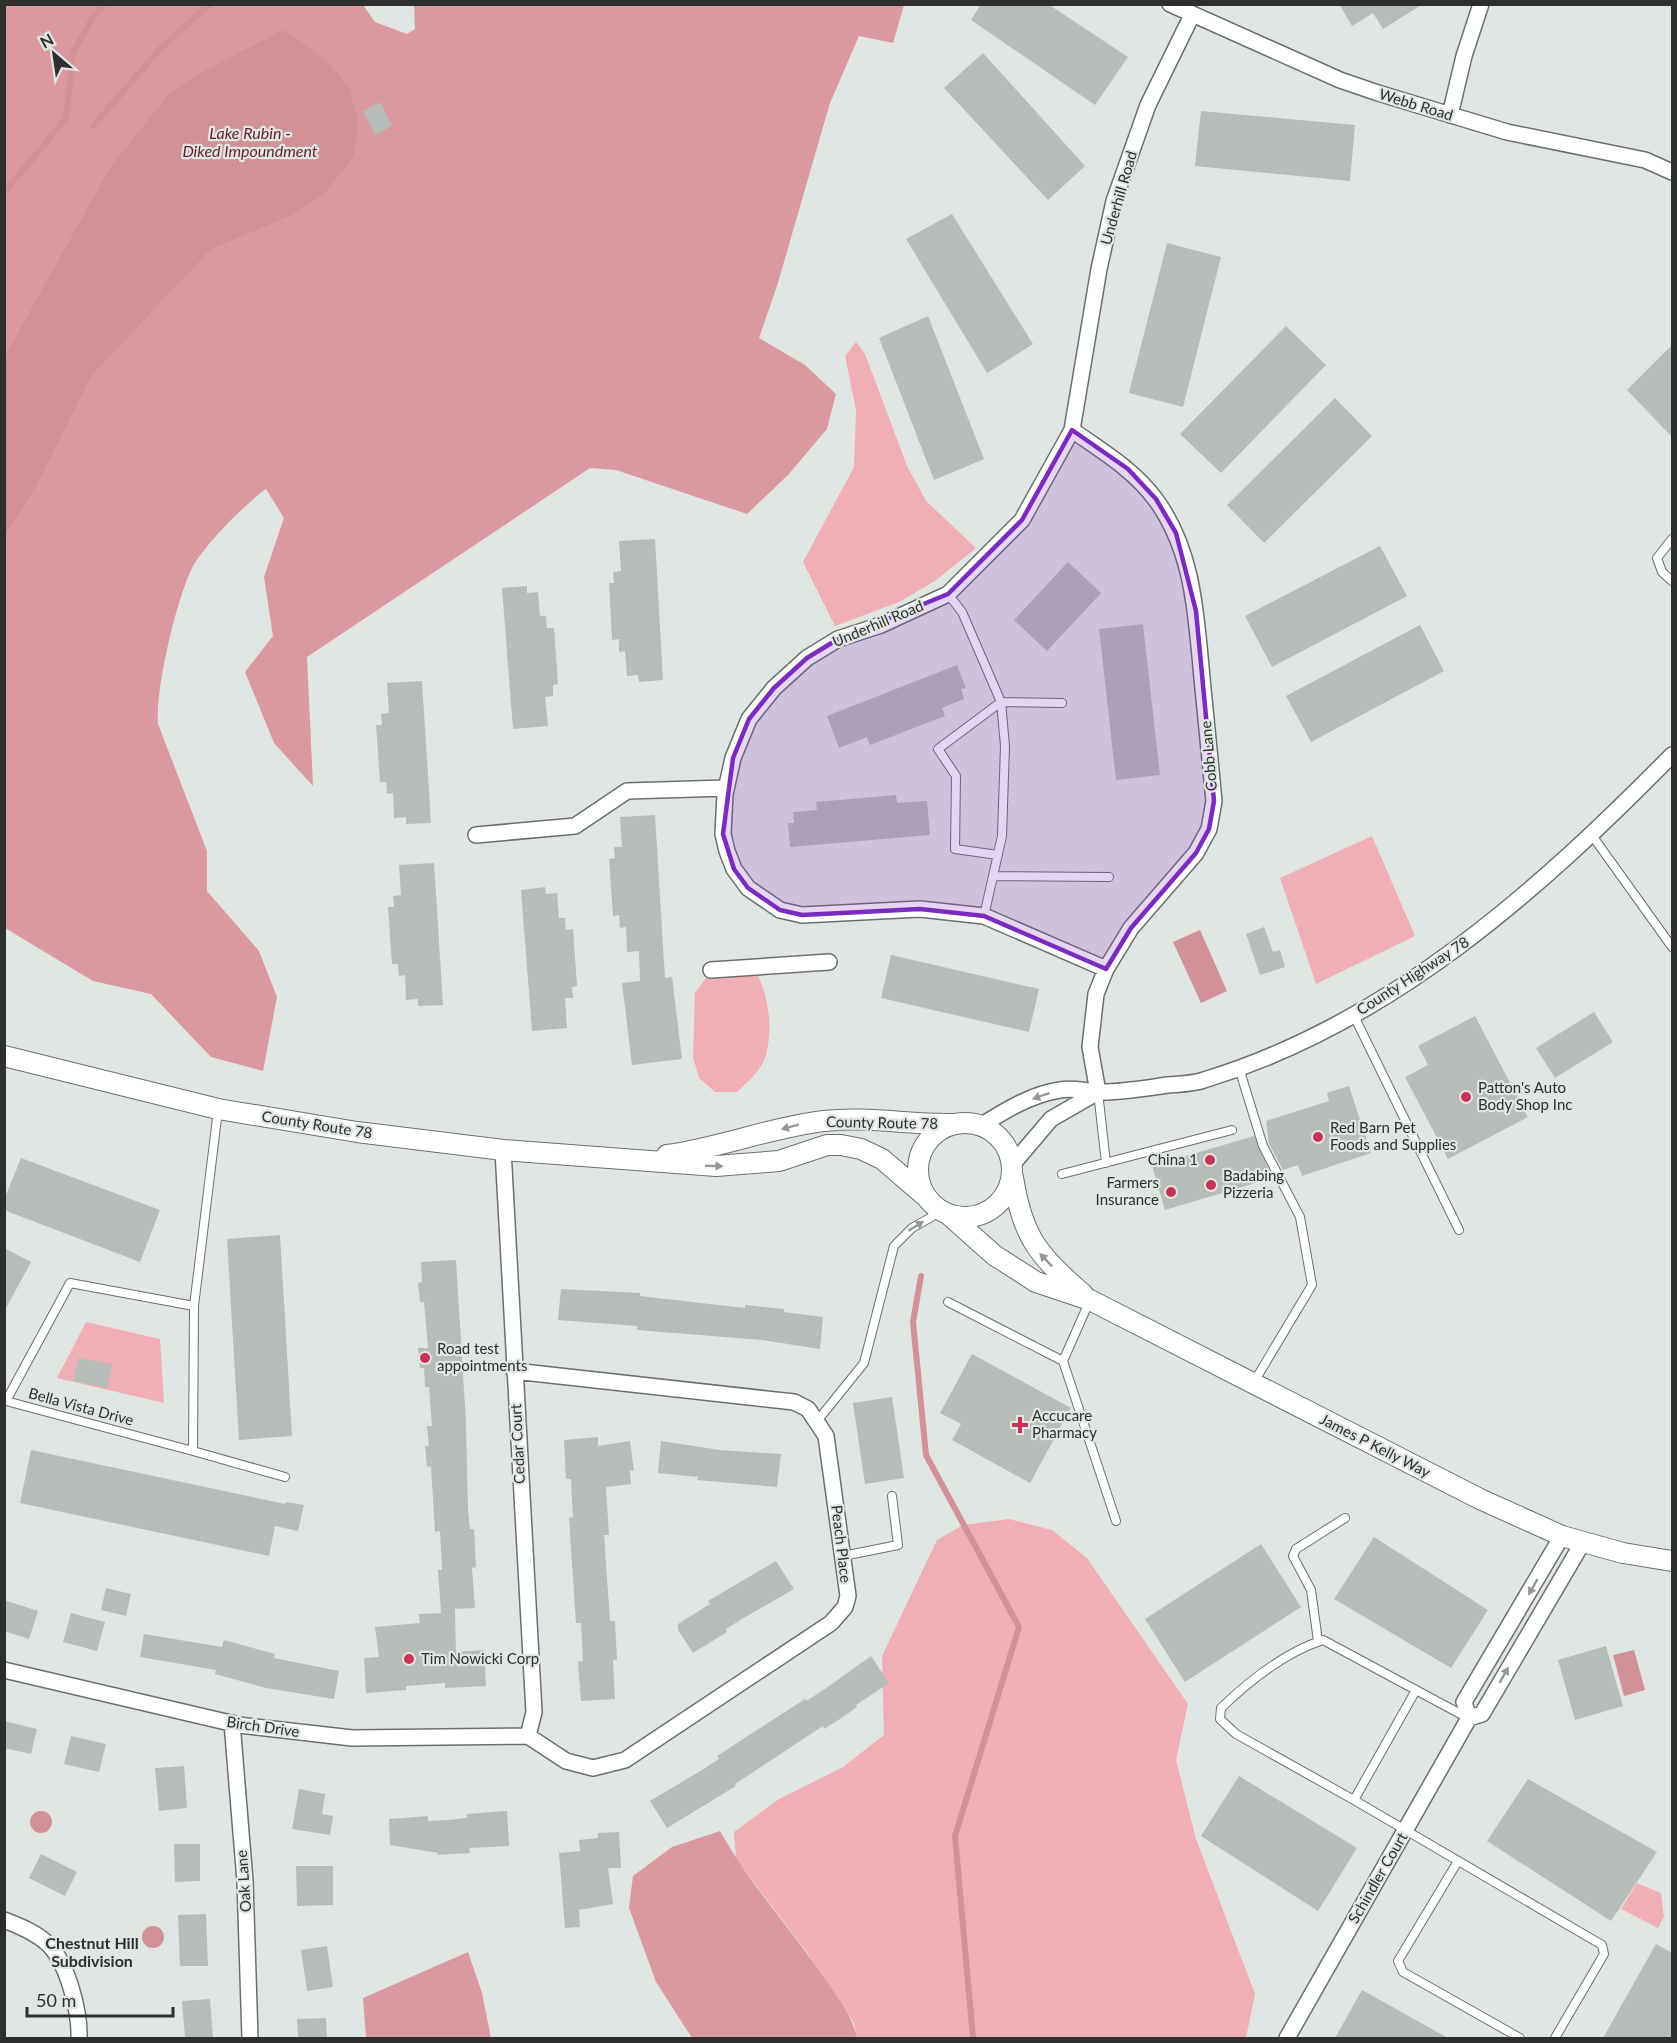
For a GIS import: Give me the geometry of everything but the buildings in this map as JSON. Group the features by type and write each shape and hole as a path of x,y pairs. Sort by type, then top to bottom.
{"street":[{"name":"Webb Road","path":"1170,4 1340,80 1507,132 1645,160 1672,172"},
{"path":"1450,115 1464,56 1481,4"},
{"name":"Underhill Road","path":"1106,969 984,916 920,909 802,915 780,910 748,888 734,869 723,834 726,788 733,758 750,720 774,688 807,658 838,639 881,625 948,594 1022,520 1072,430 1099,269 1114,201 1148,105 1192,15"},
{"name":"Cobb Lane","path":"1072,430 1128,469 1156,499 1176,533 1196,611 1214,801 1209,829 1196,853 1131,928 1106,969 1096,994 1090,1047 1098,1092"},
{"name":"County Highway 78","path":"982,1125 1006,1110 1061,1089 1098,1092 1201,1082 1302,1041 1354,1016 1396,992 1464,944 1591,834 1672,755"},
{"path":"476,835 575,826 627,791 726,788"},
{"path":"711,970 829,962"},
{"name":"County Route 78","path":"4,1056 218,1109 357,1132 503,1150 716,1166 756,1165 779,1161 827,1145 841,1145 861,1149 882,1159 925,1196"},
{"name":"County Highway 78","path":"1012,1170 1051,1119 1098,1092"},
{"name":"County Route 78","path":"634,1159 690,1152 827,1120 953,1124"},
{"path":"968,1122 982,1125 1003,1141 1012,1170 1001,1201 990,1210 969,1217 945,1213 925,1196 919,1182 917,1167 920,1152 939,1130 953,1124 968,1122"},
{"name":"Cedar Court","path":"503,1150 534,1712 528,1736"},
{"name":"James P Kelly Way","path":"1012,1170 1024,1224 1038,1252 1090,1300"},
{"name":"James P Kelly Way","path":"945,1213 994,1256 1036,1282 1090,1300 1480,1499 1562,1536 1623,1553 1672,1561"},
{"path":"514,1371 794,1402 808,1409 818,1420"},
{"name":"Peach Place","path":"528,1736 566,1761 593,1768 625,1760 838,1617 848,1596 826,1436 818,1420"},
{"name":"Schindler Court","path":"1469,1718 1464,1702 1562,1536"},
{"name":"Schindler Court","path":"1287,2038 1469,1718 1482,1714 1582,1542"},
{"name":"Birch Drive","path":"4,1670 232,1724 352,1738 528,1736"},
{"name":"Oak Lane","path":"232,1724 245,1892 250,2038"},
{"path":"4,1920 23,1927 50,1946 67,1977 79,2022 79,2038"}],"lane":[{"path":"1672,539 1657,558 1662,572 1672,581"},
{"path":"948,594 962,612 1001,702 1005,746 1005,801 998,855 984,916"},
{"path":"998,855 955,849 956,776 938,749 1001,702 1062,702"},
{"path":"1591,834 1672,947"},
{"path":"993,876 1109,877"},
{"path":"1354,1016 1460,1230"},
{"path":"1239,1068 1263,1146 1300,1217 1312,1285 1253,1384"},
{"path":"1098,1092 1106,1163"},
{"path":"193,1450 194,1306 218,1109"},
{"path":"1062,1174 1232,1130"},
{"path":"818,1420 864,1363 895,1245 912,1228 945,1213"},
{"name":"Bella Vista Drive","path":"194,1306 70,1283 5,1403 193,1450 285,1478"},
{"path":"1090,1300 1063,1361 1116,1521"},
{"path":"948,1302 1063,1361"},
{"path":"843,1556 898,1545 892,1497"},
{"path":"1318,1641 1311,1590 1293,1556 1296,1549 1345,1518"},
{"path":"1469,1718 1323,1640 1306,1645 1238,1692 1221,1708 1220,1719 1236,1734 1602,1945 1604,1954 1555,2038"},
{"path":"1354,1800 1416,1690"},
{"path":"1458,1861 1398,1961 1403,1972 1520,2038"}],"highlighted area":[{"path":"1072,430 1128,469 1156,499 1176,533 1196,611 1214,801 1209,829 1196,853 1131,928 1106,969 984,916 920,909 802,915 780,910 748,888 734,869 723,834 733,758 749,719 774,688 807,658 838,639 948,594 1022,520"}],"shaded area":[{"path":"4,5 363,5 375,22 407,34 415,29 414,5 904,5 893,43 859,36 830,103 777,286 759,338 805,365 836,394 827,429 788,475 747,514 616,470 590,468 307,657 313,786 274,743 245,672 273,636 264,577 284,518 266,489 225,526 197,560 185,584 168,646 160,690 158,724 207,851 207,891 259,951 277,997 263,1071 211,1057 151,994 93,981 5,928"},
{"path":"856,342 865,354 907,466 926,501 976,548 935,581 899,602 835,626 803,562 854,467 856,410 845,356"},
{"path":"1372,836 1415,936 1316,984 1280,878"},
{"path":"715,966 756,972 767,1002 769,1034 766,1055 758,1071 737,1092 715,1092 699,1078 693,1057 695,993"},
{"path":"86,1322 160,1339 164,1403 57,1378"},
{"path":"1009,1519 1052,1530 1087,1558 1188,1704 1176,1760 1196,1839 1255,1994 1246,2038 857,2038 854,2023 806,1951 736,1859 734,1832 779,1799 843,1767 884,1735 882,1656 937,1540 963,1525"},
{"path":"720,1831 758,1889 841,2002 857,2038 692,2038 656,1982 629,1908 633,1876 672,1847"},
{"path":"1637,1883 1661,1893 1664,1917 1658,1928 1621,1909"},
{"path":"468,1952 482,1993 491,2038 366,2038 363,1998"}],"water":[{"name":"Lake Rubin - Diked Impoundment","path":"283,30 327,61 349,87 358,121 354,156 322,196 285,218 211,249 92,375 36,486 5,536 5,356 111,166 167,96 193,77"},
{"path":"1200,930 1227,991 1201,1003 1173,942"},
{"path":"1634,1650 1645,1690 1624,1696 1613,1655"},
{"path":"41,1811 49,1814 52,1822 49,1830 41,1833 33,1830 30,1822 33,1814"},
{"path":"153,1926 161,1929 164,1937 161,1945 153,1948 145,1945 142,1937 145,1929"}],"waterway":[{"path":"4,193 66,118 73,53 93,17 105,4"},
{"path":"93,126 161,48 210,4"},
{"path":"921,1276 913,1322 926,1455 1019,1627 955,1836 973,2038"}],"place":[{"name":"Patton's Auto Body Shop Inc","path":"1466,1097"},
{"name":"Red Barn Pet Foods and Supplies","path":"1318,1137"},
{"name":"China 1","path":"1210,1160"},
{"name":"Badabing Pizzeria","path":"1211,1185"},
{"name":"Farmers Insurance","path":"1171,1192"},
{"name":"Road test appointments","path":"425,1358"},
{"name":"Accucare Pharmacy","path":"1020,1425"},
{"name":"Tim Nowicki Corp","path":"409,1659"}],"district":[{"name":"Chestnut Hill Subdivision","path":"92,1952"}]}
